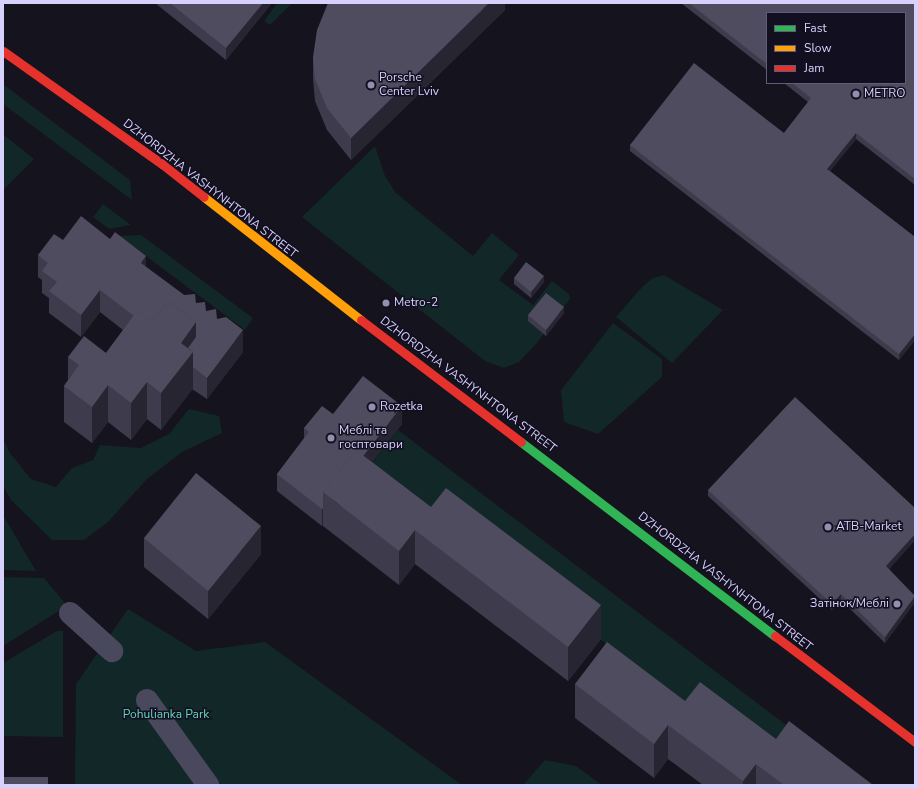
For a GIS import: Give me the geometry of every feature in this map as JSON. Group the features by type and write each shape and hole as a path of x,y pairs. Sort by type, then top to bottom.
{"main road":[{"name":"DZHORDZHA VASHYNHTONA STREET","path":"3,51 162,164 325,293 915,742"}],"street":[{"path":"70,613 112,651"},
{"path":"147,700 208,785"}],"green space":[{"path":"277,3 292,3 270,25 264,21"},
{"path":"3,84 130,180 132,200 3,104"},
{"path":"3,134 34,159 3,190"},
{"path":"375,146 385,176 396,193 473,256 492,233 519,255 499,280 533,305 552,281 569,294 570,299 537,343 519,362 504,368 485,361 302,217"},
{"path":"103,204 131,225 109,229 93,217"},
{"path":"141,235 253,318 245,330 119,236"},
{"path":"664,275 723,310 672,363 616,317 643,286 653,278"},
{"path":"613,323 662,359 662,377 598,434 564,422 561,390"},
{"path":"189,409 219,416 222,433 182,452 147,479 108,522 84,540 52,540 11,500 3,486 3,439 10,453 31,479 56,487 72,468 93,460 100,445 141,448 169,434"},
{"path":"398,430 865,785 776,773 446,522 356,484"},
{"path":"3,515 36,571 3,570"},
{"path":"3,577 44,578 64,602 62,609 3,646"},
{"name":"Pohulianka Park","path":"128,609 196,651 265,642 462,785 75,785 76,684"},
{"path":"57,631 63,631 63,737 3,736 3,663"},
{"path":"545,760 576,766 602,785 523,785"}],"building":[{"path":"170,3 263,3 226,48"},
{"name":"Porsche Center Lviv","path":"328,3 489,3 351,138 327,108 315,79 313,57 317,30"},
{"path":"689,3 915,3 915,179 856,133 827,169 915,237 915,334 899,354 630,145 694,63 784,133 811,98 793,84 906,84 906,12 766,12 766,63"},
{"path":"81,216 110,239 115,232 146,256 141,263 184,295 195,294 196,303 205,302 206,311 216,309 217,319 226,317 243,330 207,378 193,367 193,352 188,348 196,337 196,322 168,301 152,322 137,311 134,316 100,290 81,315 49,291 57,282 42,271 48,263 38,255 54,234 63,240"},
{"path":"526,262 544,276 531,292 514,278"},
{"path":"546,293 564,307 546,330 528,315"},
{"path":"168,301 196,322 181,343 193,352 161,393 147,382 131,403 108,385 92,407 64,386 79,365 68,357 84,336 106,353 137,311 152,322"},
{"path":"363,376 402,406 363,456 356,450 323,492 322,509 277,474 309,432 304,428 322,406 333,414"},
{"name":"ATB-Market","path":"795,397 915,508 915,534 886,566 915,596 885,637 841,594 832,604 708,490"},
{"path":"356,450 431,507 446,488 601,605 568,647 415,530 399,551 323,492"},
{"path":"196,473 261,526 208,591 144,538"},
{"path":"607,642 685,701 700,682 776,739 789,721 873,785 784,785 756,764 743,781 668,725 654,744 575,684"},
{"path":"3,777 48,777 48,785 3,785"}],"traffic: fast":[{"path":"521,442 775,636"}],"traffic: slow":[{"path":"204,197 361,320"}],"traffic: jam":[{"path":"3,51 162,164 204,197"},
{"path":"361,320 521,442"},
{"path":"775,636 915,742"}],"place":[{"name":"Porsche Center Lviv","path":"371,85"},
{"name":"METRO","path":"856,94"},
{"name":"Metro-2","path":"386,303"},
{"name":"Rozetka","path":"372,407"},
{"name":"Меблі та госптовари","path":"331,438"},
{"name":"ATB-Market","path":"828,527"},
{"name":"Затінок/Меблі","path":"897,604"}]}
